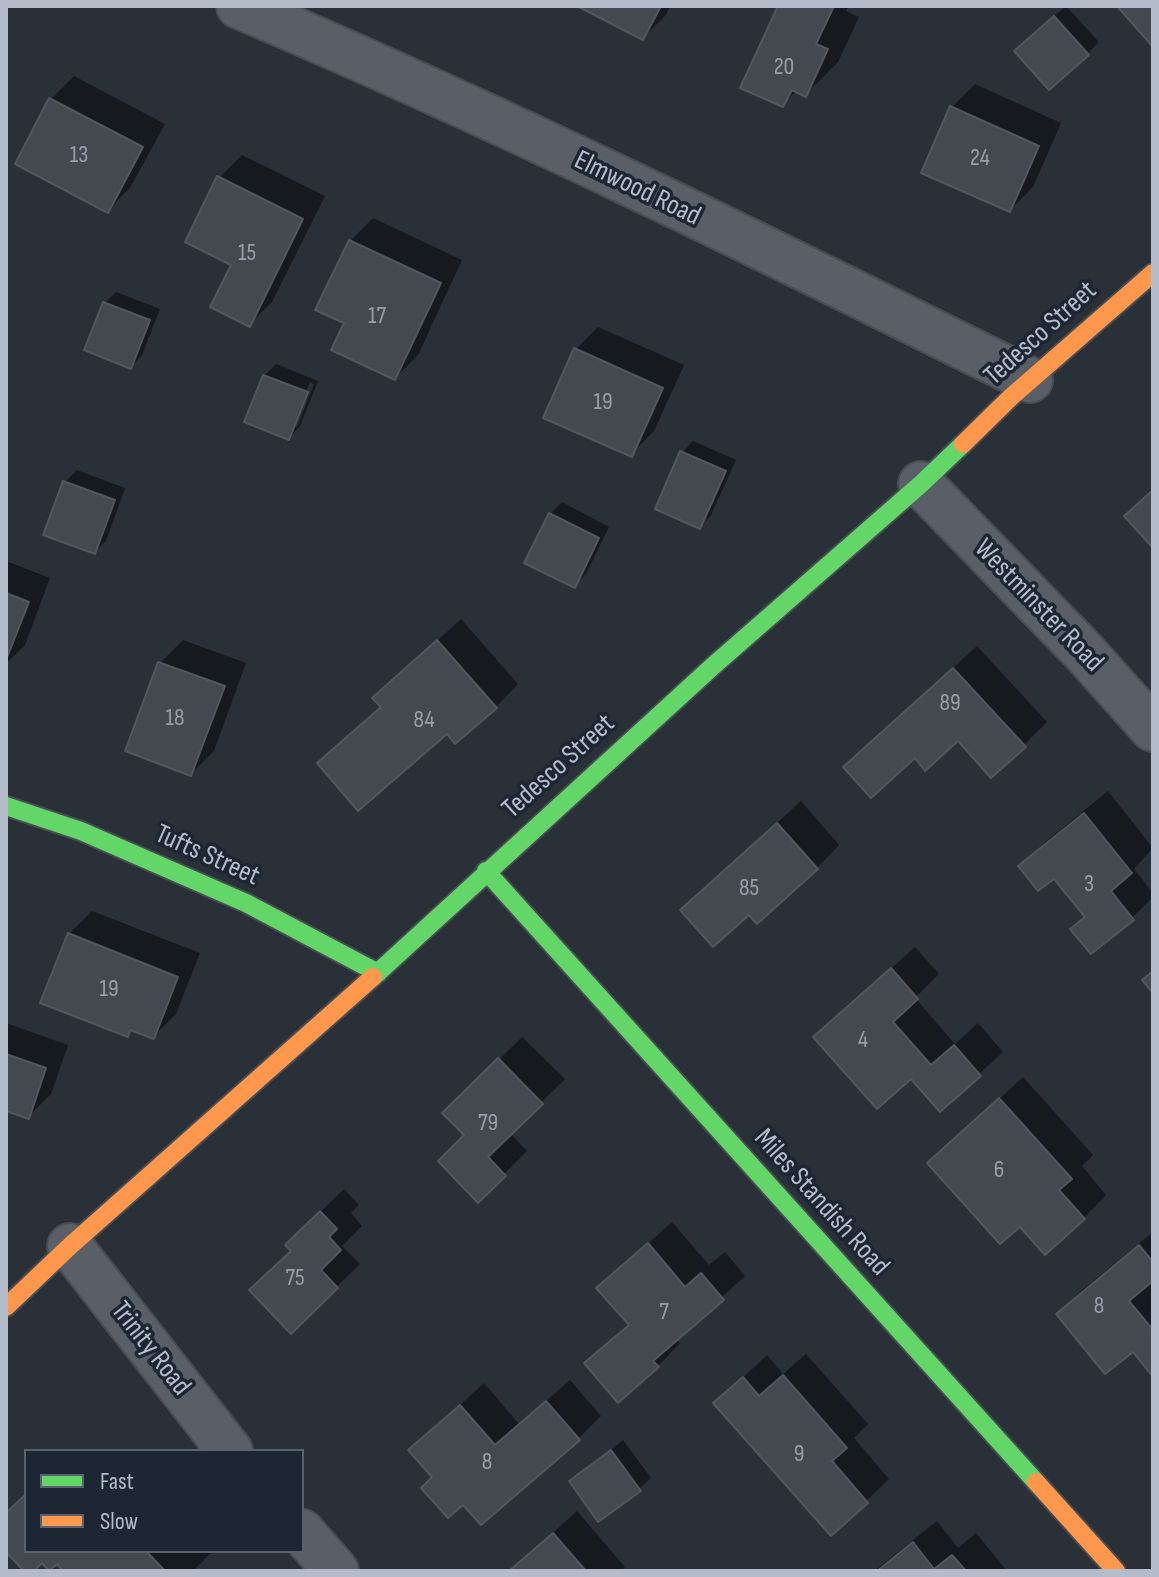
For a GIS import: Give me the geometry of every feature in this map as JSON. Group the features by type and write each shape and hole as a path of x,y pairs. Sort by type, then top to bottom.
{"main road":[{"name":"Tedesco Street","path":"6,1307 70,1246 378,973 713,666 921,484 1030,380 1153,273"},
{"name":"Tufts Street","path":"6,806 81,831 246,903 378,973"},
{"name":"Miles Standish Road","path":"486,871 1116,1571"}],"street":[{"name":"Elmwood Road","path":"239,6 451,99 820,275 1030,380"},
{"name":"Westminster Road","path":"921,484 1084,652 1153,729"},
{"name":"Trinity Road","path":"70,1246 228,1449"},
{"path":"304,1534 336,1571"}],"building":[{"path":"577,6 661,6 643,40"},
{"path":"778,6 834,6 816,44 828,49 806,97 792,90 783,107 740,88"},
{"path":"1117,6 1153,6 1153,47"},
{"path":"1054,16 1089,55 1049,90 1014,51"},
{"path":"49,98 143,147 108,213 15,164"},
{"path":"950,106 1039,146 1010,212 921,173"},
{"path":"217,176 303,219 250,327 210,307 231,265 185,242"},
{"path":"349,240 441,283 395,380 331,350 344,323 315,310"},
{"path":"103,302 150,320 131,369 84,350"},
{"path":"574,348 663,388 632,457 543,418"},
{"path":"263,375 308,392 289,440 244,422"},
{"path":"680,451 726,471 700,529 655,509"},
{"path":"63,481 115,500 95,554 43,535"},
{"path":"1153,490 1153,548 1124,516"},
{"path":"549,513 599,538 575,588 524,563"},
{"path":"6,593 29,602 6,660"},
{"path":"437,640 497,708 455,744 447,734 358,811 317,763 381,707 372,698"},
{"path":"158,662 225,686 191,776 125,751"},
{"path":"953,668 1026,747 991,778 958,741 925,771 915,758 871,798 843,767"},
{"path":"1084,813 1132,873 1111,891 1134,920 1091,954 1070,929 1085,917 1054,879 1038,891 1018,866"},
{"path":"777,823 818,869 757,924 749,915 713,947 680,910"},
{"path":"68,933 178,977 154,1039 130,1030 128,1037 40,1003"},
{"path":"891,968 918,999 893,1022 931,1065 954,1045 981,1076 940,1112 911,1079 877,1109 813,1037"},
{"path":"1153,971 1153,993 1142,980"},
{"path":"6,1054 46,1068 29,1119 6,1111"},
{"path":"498,1058 543,1104 488,1157 506,1176 478,1203 438,1161 464,1135 442,1113"},
{"path":"999,1098 1072,1179 1059,1190 1085,1219 1045,1255 1020,1227 1000,1244 927,1163"},
{"path":"320,1211 337,1229 329,1237 341,1250 321,1270 338,1288 291,1334 249,1290 291,1251 285,1245"},
{"path":"648,1243 685,1287 701,1273 724,1300 653,1361 659,1367 618,1403 584,1363 629,1325 596,1288"},
{"path":"1139,1245 1153,1262 1153,1281 1129,1301 1153,1330 1153,1377 1133,1352 1105,1374 1056,1314"},
{"path":"783,1375 847,1448 832,1461 868,1503 831,1536 713,1403 743,1377 759,1396"},
{"path":"546,1401 580,1440 481,1525 463,1505 448,1518 421,1488 432,1477 408,1450 460,1405 495,1445"},
{"path":"611,1450 641,1491 598,1522 569,1481"},
{"path":"24,1496 24,1553 148,1553 165,1571 63,1571 57,1564 49,1571 42,1563 34,1571 24,1571 6,1552 6,1513"},
{"path":"553,1533 586,1571 509,1571"},
{"path":"913,1542 934,1569 952,1555 966,1571 877,1571"}],"traffic: fast":[{"path":"373,977 713,666 963,444"},
{"path":"6,806 81,831 246,903 378,973"},
{"path":"486,871 1036,1482"}],"traffic: slow":[{"path":"963,444 1011,397 1153,273"},
{"path":"6,1307 70,1246 373,977"},
{"path":"1036,1482 1116,1571"}]}
